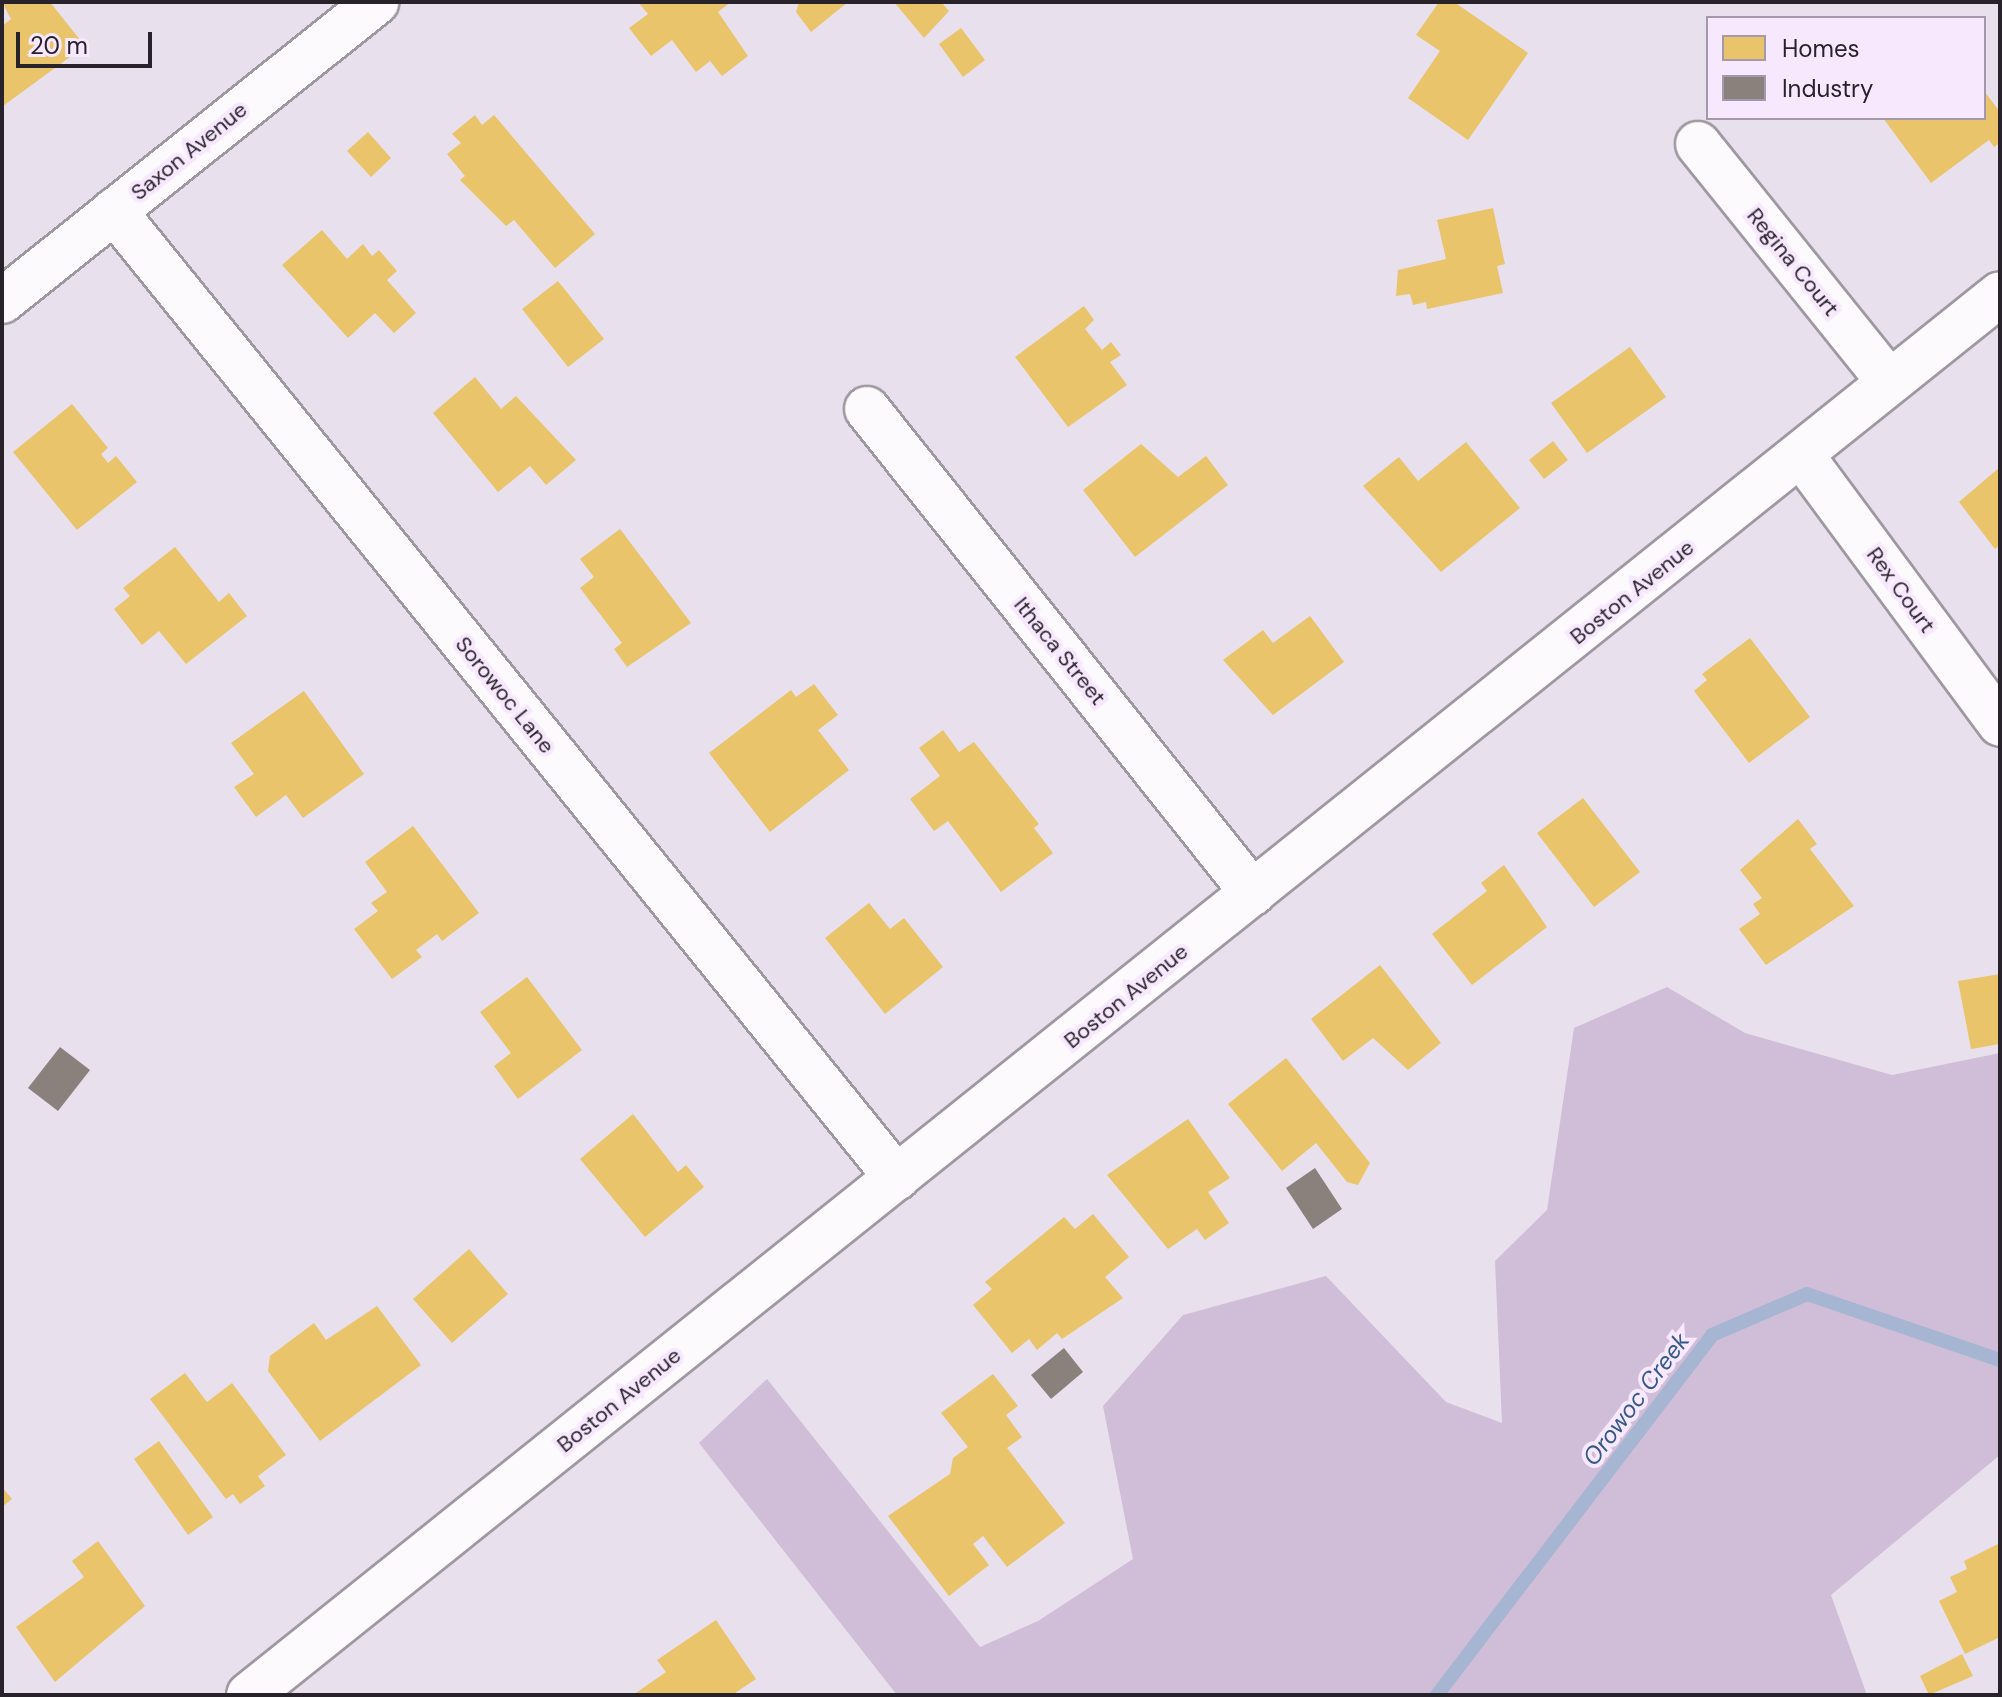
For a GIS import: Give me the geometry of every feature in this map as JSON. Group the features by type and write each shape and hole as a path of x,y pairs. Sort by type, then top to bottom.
{"street":[{"name":"Saxon Avenue","path":"2,301 376,2"},
{"name":"Regina Court","path":"1698,144 1888,380"},
{"name":"Sorowoc Lane","path":"114,211 897,1178"},
{"name":"Boston Avenue","path":"249,1695 1802,456 1888,380 2000,294"},
{"name":"Ithaca Street","path":"867,409 1253,893"},
{"name":"Rex Court","path":"1802,456 2000,724"}],"shaded area":[{"path":"1667,987 1745,1033 1892,1075 2000,1053 2000,1455 1831,1595 1867,1695 897,1695 699,1443 767,1379 980,1647 1038,1621 1133,1559 1103,1406 1183,1315 1326,1276 1446,1402 1502,1423 1495,1261 1547,1210 1574,1028"}],"building: Homes":[{"path":"2,2 50,2 85,46 3,106 2,26 11,19"},
{"path":"638,2 731,2 718,12 748,56 722,76 710,61 696,72 672,40 651,56 629,28 648,14"},
{"path":"799,2 848,2 811,32 796,12"},
{"path":"894,2 941,2 949,11 924,38"},
{"path":"1439,2 1454,2 1528,53 1468,140 1408,98 1440,51 1416,35"},
{"path":"961,28 985,60 963,77 939,44"},
{"path":"1986,94 2000,112 2000,143 1994,147 1989,140 1931,183 1884,120 1986,120"},
{"path":"475,115 482,125 494,115 595,234 555,268 514,220 506,226 460,180 465,176 447,154 461,143 452,134"},
{"path":"368,132 391,158 371,177 347,151"},
{"path":"1493,208 1505,264 1497,266 1503,293 1427,309 1426,302 1413,305 1410,294 1396,296 1398,270 1446,259 1437,220"},
{"path":"322,230 347,259 363,244 372,256 379,250 397,271 387,280 416,313 394,333 375,313 348,338 282,265"},
{"path":"558,281 604,339 568,367 522,309"},
{"path":"1084,306 1094,320 1085,329 1102,350 1111,342 1121,355 1110,362 1127,385 1068,427 1015,357"},
{"path":"1630,347 1666,397 1587,453 1551,403"},
{"path":"475,377 501,409 516,396 576,460 546,485 530,466 498,492 433,413"},
{"path":"72,404 108,448 101,454 108,463 116,456 137,482 77,530 13,452"},
{"path":"1553,441 1568,460 1544,479 1529,460"},
{"path":"1466,442 1520,508 1441,572 1363,486 1399,457 1418,481"},
{"path":"1141,444 1178,477 1206,456 1228,485 1135,557 1083,490"},
{"path":"2000,467 2000,545 1995,549 1959,502"},
{"path":"620,529 691,623 627,667 614,649 622,643 580,588 594,577 580,559"},
{"path":"175,547 219,602 229,593 247,616 186,664 159,631 142,645 114,609 130,596 123,588"},
{"path":"1310,616 1344,662 1273,715 1223,660 1263,630 1273,643"},
{"path":"1750,638 1810,717 1749,763 1694,691 1707,680 1702,674"},
{"path":"814,684 838,715 818,730 849,770 770,832 709,753 791,690 796,697"},
{"path":"304,691 364,774 303,818 286,795 256,817 234,787 254,774 231,743"},
{"path":"943,730 959,752 974,742 1039,824 1034,828 1053,853 1001,892 948,821 934,831 910,799 940,776 919,748"},
{"path":"1583,798 1640,872 1594,907 1537,833"},
{"path":"1798,819 1817,844 1810,849 1854,906 1766,965 1739,929 1760,914 1753,904 1762,898 1740,870"},
{"path":"413,826 479,913 442,941 437,934 416,950 422,957 392,979 354,929 378,911 371,903 387,892 365,862"},
{"path":"1504,865 1547,927 1472,985 1432,934 1487,891 1481,883"},
{"path":"869,903 890,929 904,918 943,967 885,1014 825,938"},
{"path":"1380,965 1441,1043 1408,1070 1373,1038 1343,1061 1311,1019"},
{"path":"2000,974 2000,1044 1971,1049 1958,981"},
{"path":"527,977 582,1050 518,1099 494,1066 511,1053 480,1012"},
{"path":"1286,1058 1370,1163 1358,1185 1347,1182 1316,1143 1282,1171 1228,1104"},
{"path":"633,1114 678,1172 686,1165 704,1187 645,1237 580,1159"},
{"path":"1188,1119 1230,1178 1208,1192 1229,1223 1205,1240 1197,1229 1168,1249 1107,1175"},
{"path":"1093,1214 1129,1257 1105,1277 1123,1298 1062,1339 1057,1333 1037,1350 1029,1339 1012,1353 973,1305 992,1289 985,1282 1064,1217 1075,1229"},
{"path":"469,1249 508,1294 452,1343 413,1299"},
{"path":"377,1306 421,1365 320,1441 268,1371 270,1356 314,1323 326,1340"},
{"path":"185,1373 207,1402 232,1383 286,1455 258,1476 265,1486 240,1504 233,1494 226,1499 150,1399"},
{"path":"993,1374 1018,1406 1006,1415 1022,1437 1007,1448 1065,1523 1007,1567 983,1536 973,1544 989,1565 949,1596 888,1516 950,1474 953,1458 968,1447 941,1413"},
{"path":"159,1441 213,1517 188,1535 134,1459"},
{"path":"2,1487 12,1499 2,1507"},
{"path":"98,1541 145,1606 55,1682 16,1627 84,1577 72,1561"},
{"path":"2000,1543 2000,1637 1965,1654 1939,1601 1957,1592 1950,1577 1967,1569 1964,1561"},
{"path":"716,1620 756,1679 732,1695 633,1695 666,1672 657,1660"},
{"path":"1962,1654 1973,1676 1929,1695 1920,1676"}],"building: Industry":[{"path":"60,1047 90,1070 58,1111 28,1088"},
{"path":"1315,1168 1342,1209 1313,1229 1286,1188"},
{"path":"1064,1348 1083,1372 1051,1399 1031,1375"}],"waterway":[{"name":"Orowoc Creek","path":"1437,1695 1712,1335 1807,1294 2000,1360"}]}
